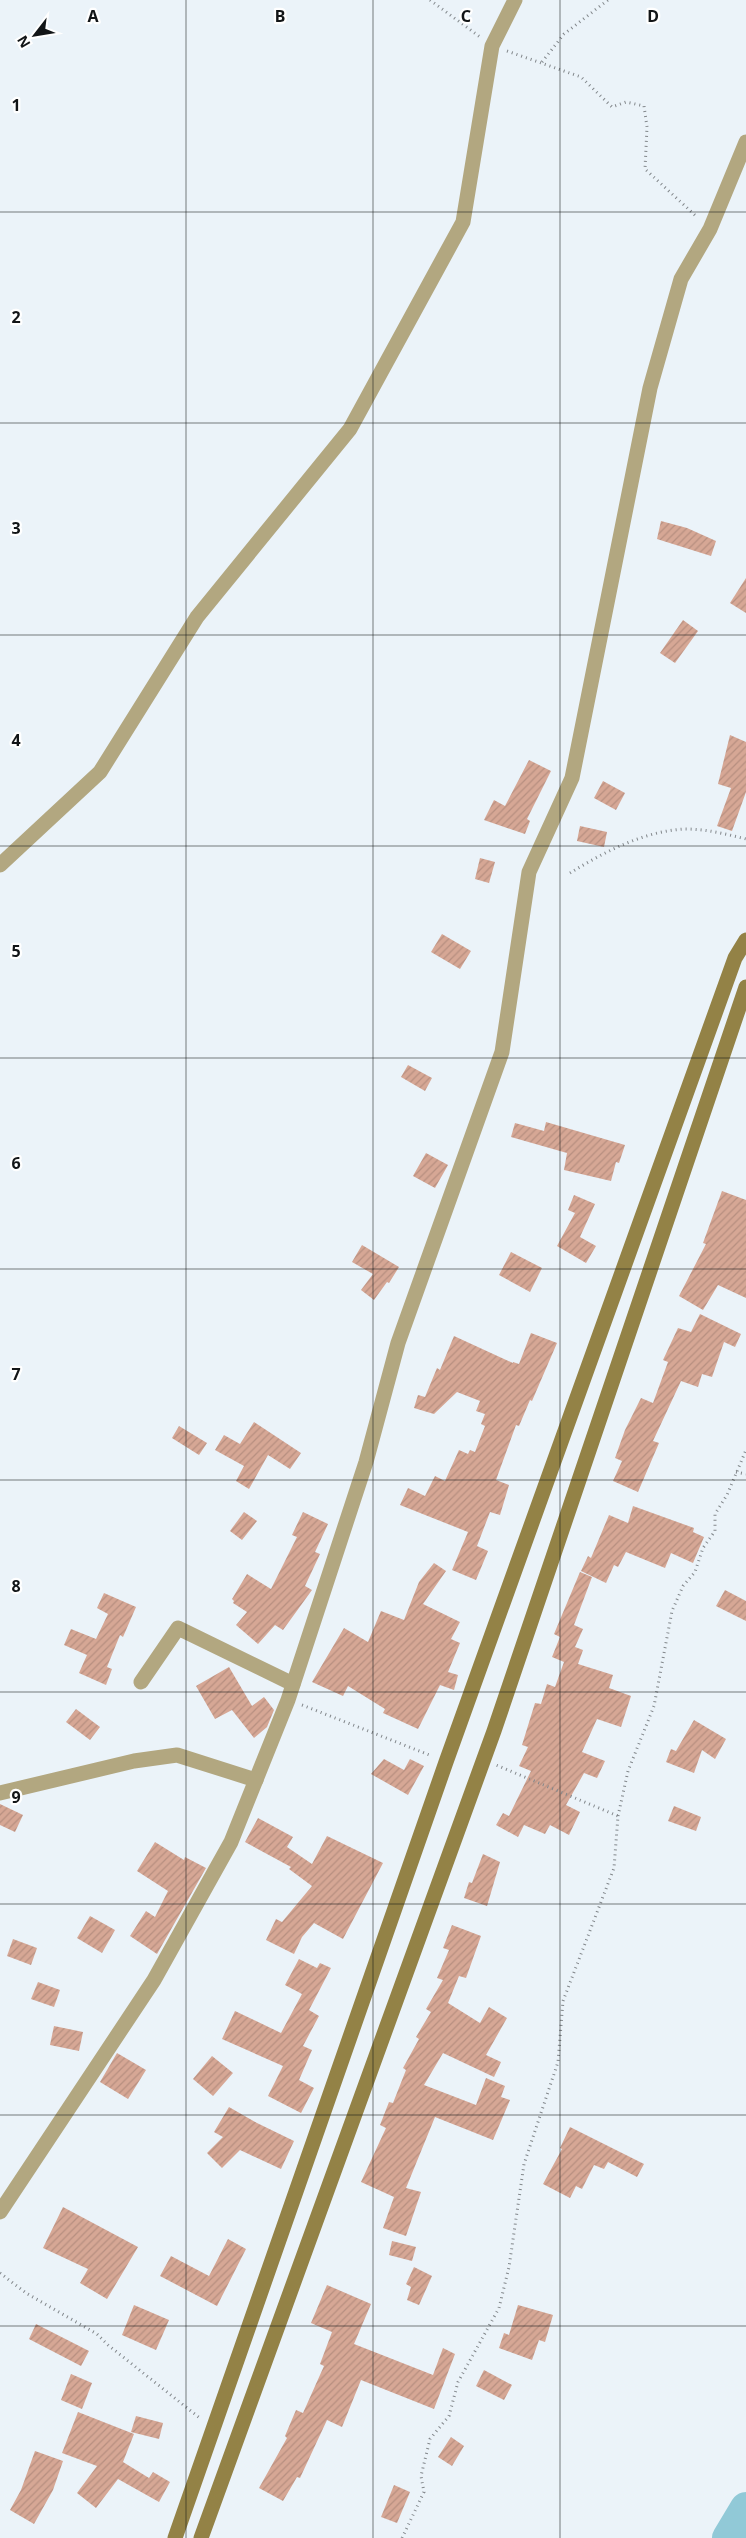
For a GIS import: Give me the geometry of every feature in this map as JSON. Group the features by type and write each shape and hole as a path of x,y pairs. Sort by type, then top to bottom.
{"main road":[{"path":"175,2538 446,1762 735,958 746,940"},
{"path":"201,2538 483,1760 746,987"}],"street":[{"path":"0,865 100,772 197,617 350,429 463,222 492,46 515,0"},
{"path":"0,2212 154,1980 231,1842 288,1700 366,1462 398,1343 502,1052 529,872 572,778 650,388 681,279 710,229 746,142"},
{"path":"142,1682 178,1628 293,1684"},
{"path":"0,1793 134,1761 177,1756 256,1780"}],"path":[{"path":"430,0 492,46 581,77 612,106 626,102 644,106 646,127 645,169 710,229"},
{"path":"542,62 564,34 608,0"},
{"path":"570,873 594,858 645,835 684,829 723,832 746,839"},
{"path":"402,2538 424,2492 421,2476 430,2439 449,2416 458,2382 500,2308 509,2267 524,2164 558,2062 563,2001 614,1868 618,1816 628,1771 654,1706 672,1611 684,1586 695,1572 703,1548 715,1531 715,1514 727,1495 746,1450"},
{"path":"736,1472 746,1474"},
{"path":"288,1700 446,1762"},
{"path":"483,1760 618,1816"},
{"path":"0,2273 26,2292 97,2334 108,2345 213,2429"}],"building":[{"path":"661,521 687,528 716,541 711,556 657,539"},
{"path":"746,578 746,613 730,603"},
{"path":"683,620 698,631 675,663 660,653"},
{"path":"730,735 746,742 746,792 732,831 717,826 731,788 718,784"},
{"path":"529,760 551,771 527,819 530,821 525,834 484,820 494,800 505,806"},
{"path":"603,781 625,793 616,810 594,798"},
{"path":"580,826 607,832 604,847 577,841"},
{"path":"480,858 495,862 489,883 475,879"},
{"path":"442,934 471,951 460,969 431,952"},
{"path":"408,1065 432,1078 425,1091 401,1077"},
{"path":"546,1122 625,1145 619,1163 616,1162 611,1181 564,1170 567,1153 511,1137 515,1123 544,1131"},
{"path":"426,1153 448,1165 435,1188 413,1176"},
{"path":"722,1191 746,1200 746,1298 718,1285 703,1310 679,1296 706,1244 703,1243"},
{"path":"574,1195 595,1204 580,1237 596,1246 586,1263 557,1246 575,1213 568,1210"},
{"path":"362,1245 399,1267 389,1283 387,1282 374,1300 361,1290 373,1274 352,1262"},
{"path":"511,1252 542,1268 530,1292 499,1275"},
{"path":"700,1314 741,1334 735,1347 724,1342 712,1377 702,1374 698,1387 681,1381 653,1441 659,1443 638,1492 613,1481 622,1461 615,1458 625,1430 641,1398 653,1403 668,1362 663,1360 678,1328 691,1332"},
{"path":"531,1333 557,1343 532,1401 530,1400 519,1426 516,1425 496,1480 509,1485 500,1515 490,1512 477,1546 488,1551 476,1580 452,1570 468,1532 400,1505 408,1488 425,1496 435,1476 445,1481 459,1450 468,1454 470,1450 475,1452 485,1426 481,1424 485,1414 476,1411 480,1401 457,1392 434,1414 414,1408 418,1395 425,1397 437,1368 440,1370 454,1336 519,1364"},
{"path":"254,1422 301,1453 290,1469 268,1455 249,1489 236,1481 244,1466 215,1450 224,1435 240,1444"},
{"path":"179,1426 207,1443 199,1455 172,1438"},
{"path":"633,1506 694,1528 693,1532 704,1537 693,1563 671,1553 665,1568 626,1552 618,1567 614,1565 606,1583 581,1571 588,1556 591,1558 609,1515 628,1523"},
{"path":"244,1512 257,1521 242,1540 230,1531"},
{"path":"303,1512 328,1524 315,1552 320,1554 305,1586 312,1590 283,1630 275,1625 258,1644 236,1625 247,1612 233,1603 232,1599 247,1574 271,1589 297,1537 292,1535"},
{"path":"434,1563 446,1571 423,1604 460,1622 451,1639 460,1643 448,1672 458,1675 454,1690 440,1685 418,1729 383,1713 385,1709 348,1686 343,1696 312,1682 344,1628 368,1642 381,1611 404,1620 419,1582"},
{"path":"580,1572 592,1577 574,1625 583,1629 575,1647 583,1650 578,1664 613,1675 609,1688 631,1696 621,1727 597,1719 582,1752 605,1761 597,1778 584,1773 566,1805 580,1812 569,1835 550,1825 545,1834 524,1825 518,1837 496,1825 503,1813 509,1816 531,1771 519,1766 528,1747 522,1745 535,1703 541,1704 547,1684 555,1687 564,1662 552,1657 560,1637 554,1634"},
{"path":"725,1590 746,1601 746,1621 716,1606"},
{"path":"104,1593 136,1607 123,1637 120,1635 107,1667 112,1669 106,1685 79,1673 87,1655 64,1645 71,1629 96,1639 108,1614 97,1608"},
{"path":"229,1667 252,1706 264,1697 274,1710 267,1727 254,1738 232,1710 215,1719 196,1686"},
{"path":"76,1709 100,1727 90,1740 66,1722"},
{"path":"694,1720 726,1739 715,1759 702,1750 694,1773 666,1762 671,1749 676,1751"},
{"path":"384,1759 404,1770 410,1759 424,1766 408,1795 371,1774"},
{"path":"0,1804 23,1815 15,1832 0,1825"},
{"path":"674,1806 701,1817 696,1831 668,1821"},
{"path":"258,1818 293,1837 287,1847 312,1864 327,1836 383,1863 343,1939 314,1923 302,1937 294,1954 266,1940 276,1919 282,1922 312,1886 289,1869 291,1867 245,1842"},
{"path":"155,1842 184,1860 185,1857 206,1868 157,1954 130,1936 146,1911 155,1917 168,1891 137,1871"},
{"path":"483,1854 500,1862 487,1906 464,1898 469,1882 472,1883"},
{"path":"90,1916 115,1930 102,1953 77,1938"},
{"path":"452,1925 481,1936 466,1978 459,1976 448,2003 480,2023 489,2007 507,2018 486,2055 501,2062 494,2077 443,2053 424,2085 476,2105 486,2078 505,2086 501,2097 510,2100 493,2140 435,2117 406,2188 421,2192 406,2236 383,2228 394,2197 361,2182 386,2128 380,2125 389,2102 393,2103 406,2070 403,2068 419,2039 416,2037 431,2012 426,2009 443,1980 437,1978 449,1950 443,1948"},
{"path":"13,1939 37,1948 31,1965 7,1956"},
{"path":"299,1959 317,1968 320,1963 331,1968 309,2010 319,2016 303,2046 312,2050 299,2080 314,2088 301,2113 268,2096 283,2066 222,2039 235,2011 281,2033 302,1994 285,1985"},
{"path":"38,1982 60,1990 54,2007 31,1999"},
{"path":"54,2026 83,2032 79,2051 50,2045"},
{"path":"117,2053 146,2070 128,2099 100,2082"},
{"path":"212,2056 233,2073 213,2096 193,2079"},
{"path":"229,2107 294,2141 281,2169 240,2150 222,2168 207,2153 223,2137 214,2132"},
{"path":"570,2127 644,2164 637,2177 608,2162 604,2169 594,2165 582,2189 576,2186 570,2198 543,2184 562,2149 560,2148"},
{"path":"63,2207 138,2247 107,2299 80,2283 88,2269 43,2248"},
{"path":"228,2239 246,2249 217,2306 160,2276 171,2256 209,2276"},
{"path":"392,2241 416,2247 412,2261 389,2255"},
{"path":"414,2267 432,2276 419,2305 407,2300 411,2287 406,2284"},
{"path":"327,2285 371,2304 354,2344 433,2375 443,2348 455,2354 434,2409 361,2380 342,2427 327,2420 300,2478 297,2477 283,2501 259,2488 287,2438 285,2436 296,2410 303,2413 324,2366 320,2364 332,2332 311,2323"},
{"path":"134,2305 169,2320 156,2350 122,2335"},
{"path":"518,2305 553,2315 545,2342 539,2340 532,2360 499,2348 504,2333 509,2335"},
{"path":"36,2324 89,2351 81,2366 29,2339"},
{"path":"484,2370 512,2385 504,2400 476,2386"},
{"path":"71,2374 92,2383 82,2409 61,2400"},
{"path":"78,2412 134,2434 123,2462 149,2478 153,2472 170,2482 159,2502 118,2479 96,2508 77,2493 97,2466 62,2453"},
{"path":"136,2416 163,2423 159,2439 131,2432"},
{"path":"451,2437 464,2446 452,2466 438,2457"},
{"path":"35,2451 63,2461 53,2490 34,2524 10,2510 21,2490"},
{"path":"394,2485 410,2492 397,2523 381,2517"}],"waterway":[{"path":"728,2538 746,2508"}]}
